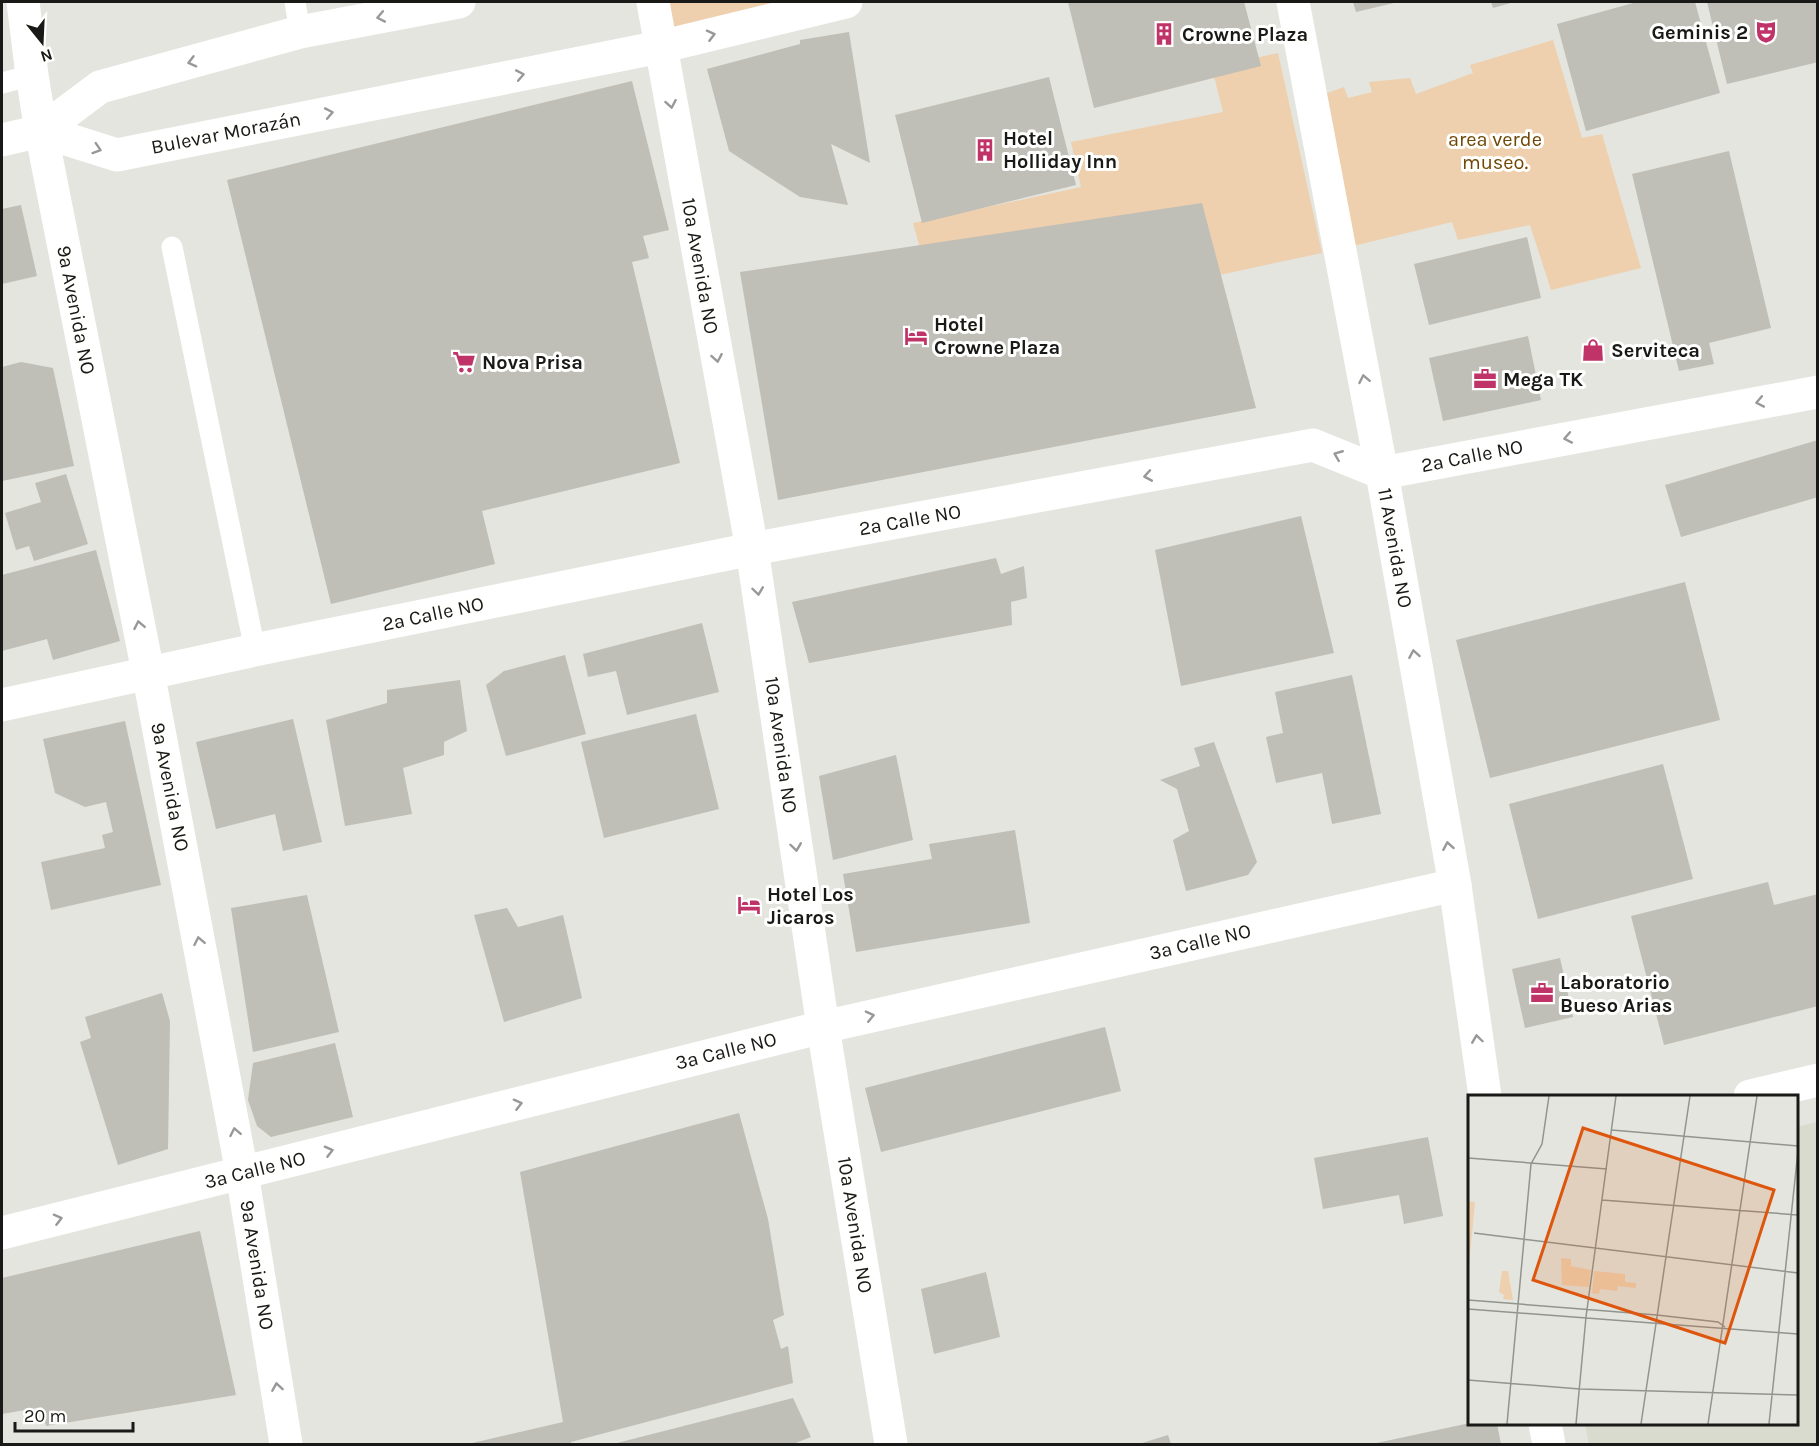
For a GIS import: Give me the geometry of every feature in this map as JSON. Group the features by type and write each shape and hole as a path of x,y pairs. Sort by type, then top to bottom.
{"street":[{"name":"9a Avenida NO","path":"23,2 16,79 41,131 148,672 242,1173 286,1444"},
{"path":"2,140 41,131 100,87 298,17 459,2"},
{"name":"10a Avenida NO","path":"652,2 752,549 823,1027 891,1444"},
{"name":"Bulevar Morazán","path":"41,131 117,155 660,47 846,2"},
{"name":"11 Avenida NO","path":"1293,2 1382,473 1455,885 1485,1095"},
{"name":"2a Calle NO","path":"2,705 148,672 752,549 1313,445 1382,473 1818,392"},
{"name":"3a Calle NO","path":"2,1233 823,1027 1455,885"},
{"path":"1754,1095 1818,1080"},
{"path":"1545,1425 1549,1444"}],"lane":[{"path":"172,247 255,650"}],"shaded area":[{"path":"1817,1122 1817,1444 1589,1444 1585,1425 1798,1425 1798,1127"}],"green space":[{"path":"660,2 790,2 664,31"},
{"name":"area verde museo.","path":"1553,40 1582,138 1602,134 1641,268 1551,290 1530,225 1458,240 1452,222 1349,247 1316,97 1344,87 1348,98 1372,92 1369,82 1410,78 1416,94 1473,73 1470,65"},
{"path":"1278,53 1322,253 1045,312 925,266 913,223 1081,187 1071,142 1223,112 1212,68"}],"building":[{"name":"Crowne Plaza","path":"1068,2 1244,2 1261,66 1094,108"},
{"path":"1353,2 1398,2 1356,12"},
{"path":"1491,2 1514,2 1493,8"},
{"path":"1637,2 1695,2 1720,93 1586,131 1557,24"},
{"name":"Geminis 2","path":"1707,2 1818,2 1818,62 1727,84"},
{"path":"849,32 870,163 831,144 848,205 800,197 729,151 707,69 800,44 800,40"},
{"name":"Hotel Holliday Inn","path":"1049,77 1076,185 922,223 895,115"},
{"name":"Nova Prisa","path":"632,81 669,230 643,236 649,258 632,262 680,463 482,511 495,564 331,604 227,180"},
{"path":"1729,151 1771,328 1709,343 1714,364 1679,371 1632,174"},
{"name":"Hotel Crowne Plaza","path":"1202,203 1256,408 778,500 740,272"},
{"path":"21,205 37,276 2,284 2,209"},
{"path":"1527,237 1541,298 1429,325 1414,264"},
{"name":"Mega TK","path":"1528,336 1541,400 1443,421 1429,358"},
{"path":"21,362 53,368 74,466 2,481 2,367"},
{"path":"1818,440 1818,497 1681,537 1665,485"},
{"path":"66,474 88,544 34,561 29,546 16,550 5,513 41,502 35,483"},
{"path":"1301,516 1334,653 1181,686 1155,550"},
{"path":"96,550 120,641 53,660 47,639 2,651 2,575"},
{"path":"996,558 1001,574 1024,566 1027,598 1011,602 1012,625 809,663 792,602"},
{"path":"1685,582 1720,720 1490,778 1456,640"},
{"path":"702,623 719,692 627,715 616,671 588,677 583,654"},
{"path":"565,655 586,734 506,756 486,685 504,671"},
{"path":"1352,675 1381,814 1332,824 1322,773 1276,783 1266,737 1283,733 1275,692"},
{"path":"460,680 467,731 444,742 444,755 403,768 412,814 345,826 326,720 387,703 387,690"},
{"path":"696,714 719,809 604,838 581,742"},
{"path":"293,719 322,842 283,851 275,814 216,829 196,742"},
{"path":"125,721 161,885 51,910 41,862 105,848 102,835 113,832 106,802 85,807 55,793 43,739"},
{"path":"1214,742 1257,862 1248,875 1186,891 1173,840 1189,831 1177,789 1160,780 1200,766 1194,748"},
{"path":"896,755 913,840 833,860 819,776"},
{"path":"1663,764 1693,879 1538,919 1509,804"},
{"path":"1015,830 1030,923 856,952 843,874 932,859 929,844"},
{"path":"1768,882 1774,905 1818,894 1818,1006 1664,1045 1631,916"},
{"path":"307,895 339,1032 253,1052 231,908"},
{"path":"507,908 518,927 563,915 582,998 504,1022 474,915"},
{"name":"Laboratorio Bueso Arias","path":"1560,958 1573,1017 1525,1028 1512,969"},
{"path":"162,993 170,1021 168,1149 118,1165 80,1042 91,1038 85,1017"},
{"path":"1105,1027 1121,1091 881,1152 865,1088"},
{"path":"335,1043 353,1117 271,1137 257,1126 248,1100 253,1063"},
{"path":"739,1113 768,1219 784,1315 773,1320 781,1349 788,1346 793,1383 571,1442 571,1444 468,1444 563,1422 520,1172"},
{"path":"1428,1137 1443,1216 1404,1224 1399,1195 1323,1209 1314,1158"},
{"path":"200,1231 236,1395 46,1426 42,1407 2,1414 2,1278"},
{"path":"986,1272 1000,1337 934,1354 921,1289"},
{"path":"793,1398 811,1437 793,1444 613,1444"},
{"path":"1468,1423 1497,1425 1501,1444 1372,1444"},
{"path":"1168,1435 1171,1444 1139,1444"}],"place":[{"name":"Geminis 2","path":"1766,32"},
{"name":"Crowne Plaza","path":"1164,34"},
{"name":"Hotel Holliday Inn","path":"985,150"},
{"name":"Hotel Crowne Plaza","path":"916,336"},
{"name":"Serviteca","path":"1593,350"},
{"name":"Nova Prisa","path":"464,362"},
{"name":"Mega TK","path":"1485,379"},
{"name":"Hotel Los Jicaros","path":"749,905"},
{"name":"Laboratorio Bueso Arias","path":"1542,993"}]}
